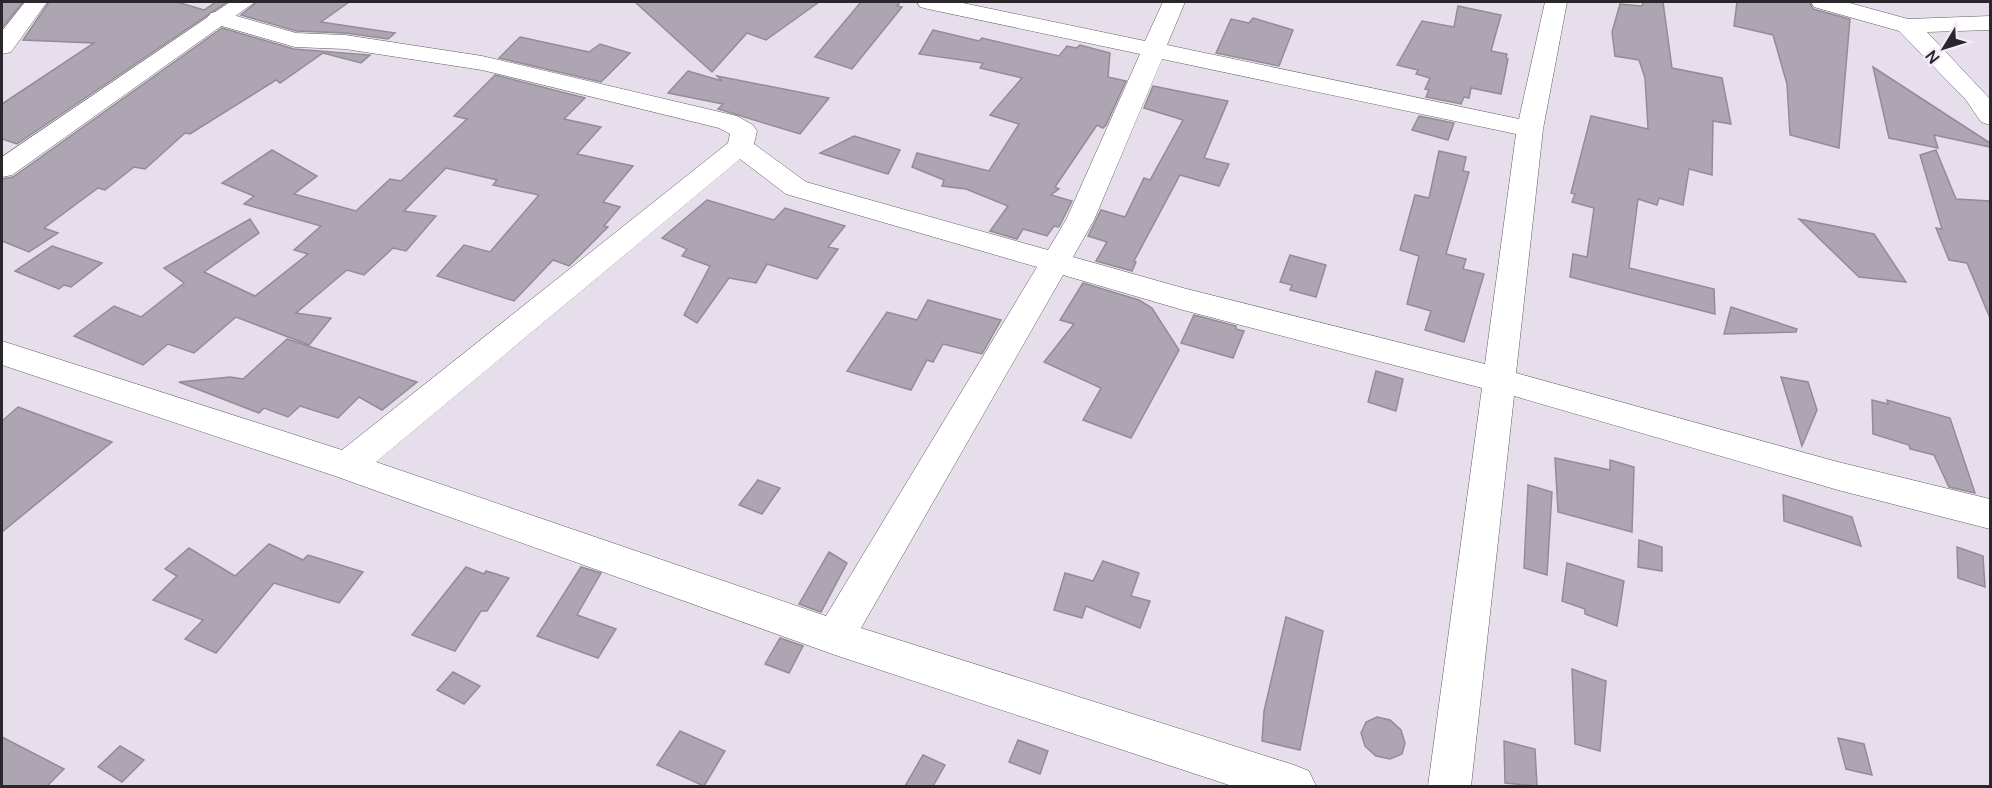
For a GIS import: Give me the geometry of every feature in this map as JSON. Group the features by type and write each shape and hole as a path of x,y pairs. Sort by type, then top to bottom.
{"main road":[{"path":"2,47 36,2"},
{"path":"2,169 244,2"},
{"path":"928,2 1530,129"},
{"path":"834,637 1080,220 1174,2"},
{"path":"1449,786 1530,129 1556,2"},
{"path":"1822,2 1907,26 1990,41"},
{"path":"219,18 295,40 345,42 482,63 728,122 744,131 740,146 347,466"},
{"path":"1907,26 1990,23"},
{"path":"1907,26 1975,95 1990,117"},
{"path":"740,146 796,188 1183,299 1499,380 1838,476 1990,514"},
{"path":"2,353 347,466 834,637 1294,786"}],"building":[{"path":"2,2 23,2 2,28"},
{"path":"49,2 177,2 204,10 216,2 227,2 17,144 2,139 2,104 94,43 23,40"},
{"path":"257,2 349,2 321,22 395,33 388,39 345,33 296,31 241,15"},
{"path":"635,2 819,2 766,40 747,33 712,72"},
{"path":"861,2 900,2 897,6 902,7 852,69 815,57"},
{"path":"1643,2 1663,2 1672,68 1722,78 1731,124 1713,121 1712,175 1689,169 1683,205 1659,198 1657,205 1638,199 1629,268 1714,289 1715,314 1570,277 1573,254 1587,257 1594,208 1572,202 1575,194 1571,193 1591,116 1648,129 1645,78 1639,60 1615,56 1612,32 1620,4 1642,6"},
{"path":"1737,2 1809,2 1813,9 1850,19 1839,148 1790,135 1787,84 1773,35 1734,26"},
{"path":"1458,6 1501,15 1491,51 1507,54 1508,59 1501,94 1471,88 1469,98 1464,97 1461,104 1426,97 1429,90 1425,89 1430,78 1416,74 1418,70 1397,65 1422,21 1454,27"},
{"path":"1253,18 1293,30 1279,66 1216,53 1231,19 1249,23"},
{"path":"222,28 294,49 370,55 361,63 323,53 280,83 276,80 190,134 185,133 145,169 134,167 105,190 98,188 44,228 58,233 29,252 2,241 2,179 13,177"},
{"path":"933,30 979,41 982,38 1059,56 1067,46 1076,48 1080,45 1110,53 1108,77 1126,81 1106,125 1103,128 1097,125 1055,187 1059,189 1051,195 1072,201 1059,227 1054,226 1047,236 1023,229 1017,239 990,231 1008,206 966,189 942,186 944,180 912,167 917,153 989,171 1019,124 990,115 1022,78 980,68 983,63 919,54"},
{"path":"520,37 589,52 600,44 630,53 601,82 499,58"},
{"path":"1873,67 1990,143 1990,147 1934,135 1938,148 1889,138"},
{"path":"688,71 722,81 717,76 829,98 800,134 718,109 723,104 668,93"},
{"path":"495,75 585,98 564,119 601,127 577,154 633,166 603,202 620,207 604,226 608,227 569,266 553,260 514,301 437,276 464,245 490,252 539,195 493,185 497,180 446,168 404,211 436,216 406,251 393,248 364,275 347,270 296,313 331,318 309,345 236,317 194,353 168,344 143,365 74,336 114,306 141,317 184,283 164,268 250,219 259,233 204,272 255,296 308,254 294,250 321,226 244,204 254,196 222,183 272,150 317,176 294,194 356,211 390,179 401,181 467,119 454,116"},
{"path":"1153,86 1228,101 1204,158 1229,164 1219,186 1180,175 1134,261 1136,262 1132,271 1096,261 1107,242 1088,236 1101,210 1125,217 1144,178 1150,180 1183,120 1144,108"},
{"path":"1419,116 1454,123 1448,140 1412,130"},
{"path":"854,136 900,150 888,174 820,153"},
{"path":"1936,150 1956,199 1990,201 1990,318 1967,263 1949,260 1936,228 1942,229 1920,155"},
{"path":"1439,151 1466,157 1463,171 1469,172 1446,254 1466,259 1463,269 1484,274 1464,342 1425,330 1431,311 1407,304 1419,256 1400,250 1415,195 1429,198"},
{"path":"707,200 774,220 785,208 845,226 828,247 838,249 817,279 767,264 756,283 729,278 697,323 684,315 710,266 682,256 687,249 662,238"},
{"path":"1799,219 1874,234 1906,282 1859,277"},
{"path":"52,246 102,263 71,287 64,285 59,289 15,271"},
{"path":"1290,255 1326,265 1316,297 1290,290 1292,285 1280,282"},
{"path":"1083,283 1139,300 1152,308 1179,350 1131,438 1083,420 1101,388 1044,362 1074,324 1060,320"},
{"path":"928,300 1001,320 982,354 943,344 933,362 927,360 911,390 847,371 887,312 917,320"},
{"path":"1731,307 1797,329 1796,332 1724,334"},
{"path":"1194,315 1236,326 1236,329 1244,331 1233,358 1181,343"},
{"path":"287,339 417,382 382,410 359,397 338,418 300,406 288,417 264,408 259,413 179,382 230,377 243,379"},
{"path":"1376,371 1403,379 1396,411 1368,402"},
{"path":"1781,377 1808,382 1817,410 1802,446"},
{"path":"1872,400 1888,404 1887,400 1950,418 1975,493 1949,487 1934,455 1910,449 1909,445 1873,434"},
{"path":"18,407 112,442 2,532 2,421"},
{"path":"1555,458 1610,470 1610,460 1634,467 1632,532 1558,512"},
{"path":"758,480 780,488 762,514 739,505"},
{"path":"1528,485 1552,492 1547,575 1524,568"},
{"path":"1783,495 1852,517 1861,546 1784,521"},
{"path":"1639,540 1662,547 1662,571 1638,567"},
{"path":"269,544 303,560 308,555 363,572 339,603 274,583 216,653 185,639 203,620 153,600 177,576 165,569 189,548 235,576"},
{"path":"1957,547 1983,556 1985,587 1958,578"},
{"path":"829,552 847,563 821,612 799,604"},
{"path":"1103,561 1139,573 1131,596 1150,601 1140,628 1086,606 1082,618 1054,610 1065,573 1093,581"},
{"path":"1567,563 1624,581 1617,626 1585,614 1585,609 1562,601"},
{"path":"466,567 484,574 486,571 509,578 487,611 481,611 455,651 412,635"},
{"path":"581,567 601,573 577,615 616,629 598,658 537,636"},
{"path":"1286,617 1323,631 1300,750 1262,741 1264,711"},
{"path":"780,638 803,646 789,673 765,664"},
{"path":"1572,669 1606,681 1600,751 1575,744"},
{"path":"453,672 480,686 464,704 437,690"},
{"path":"1377,717 1390,720 1401,730 1405,743 1402,754 1390,759 1376,756 1365,746 1361,733 1366,722"},
{"path":"680,731 725,751 704,786 657,765"},
{"path":"2,737 64,769 47,786 2,786"},
{"path":"1838,738 1864,744 1872,775 1846,769"},
{"path":"1018,740 1048,751 1040,774 1009,762"},
{"path":"1504,741 1535,749 1537,786 1505,783"},
{"path":"120,746 144,760 122,782 98,767"},
{"path":"923,755 945,765 933,786 905,786"}]}
